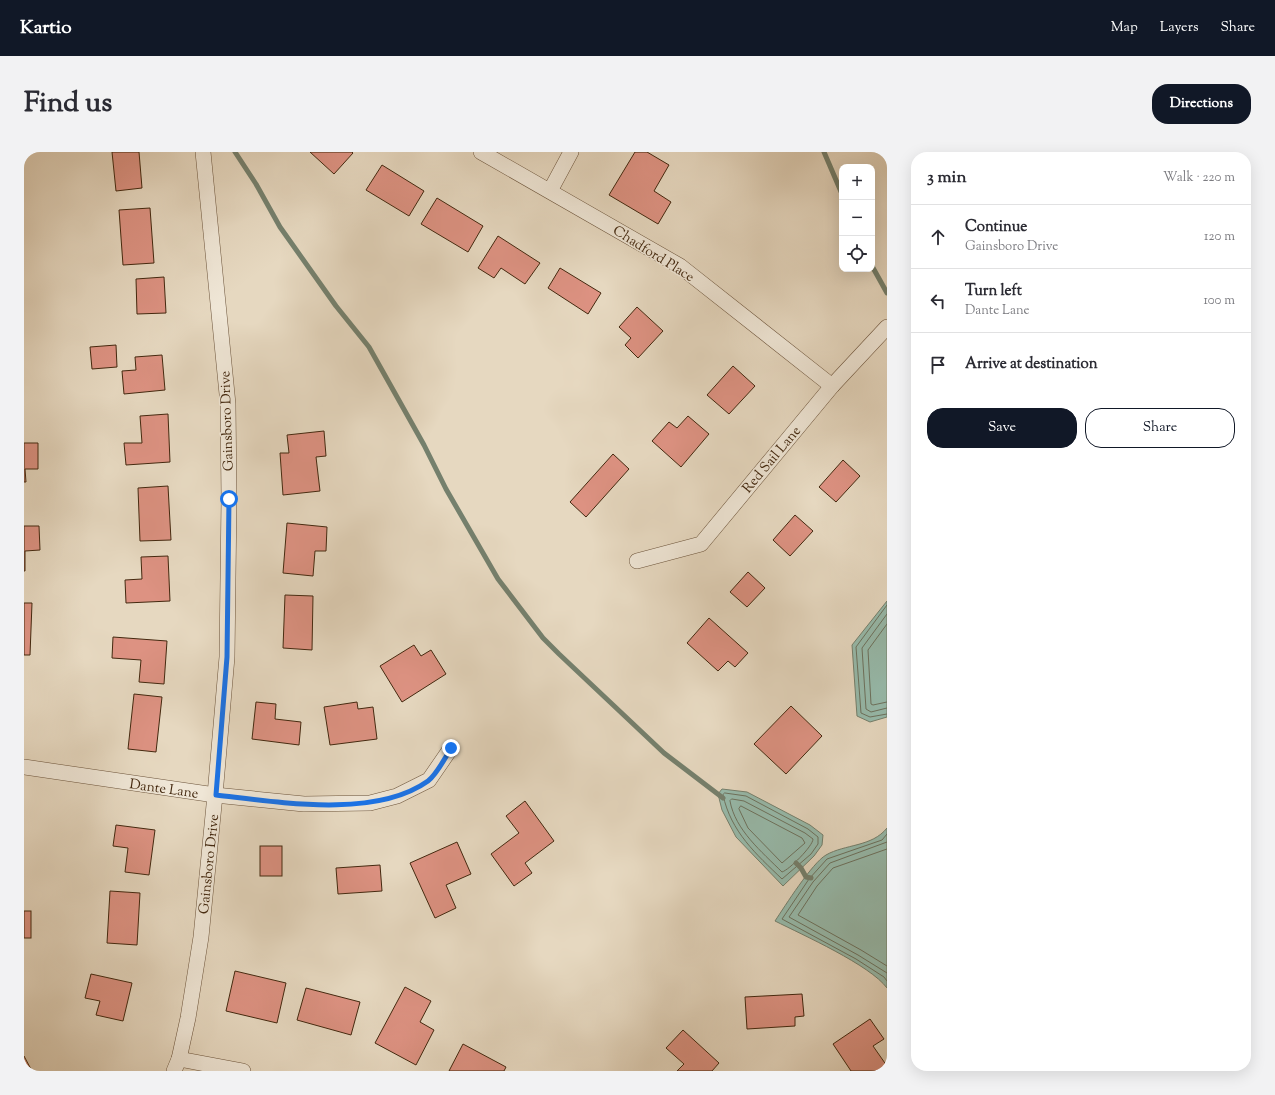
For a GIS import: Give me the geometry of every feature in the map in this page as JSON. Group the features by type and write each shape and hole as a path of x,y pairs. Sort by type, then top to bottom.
{"street":[{"name":"Gainsboro Drive","path":"176,1065 188,1018 201,937 216,795 227,657 229,499 228,404 203,152"},
{"name":"Chadford Place","path":"481,152 680,266 832,386"},
{"path":"550,191 571,152"},
{"name":"Red Sail Lane","path":"638,561 701,544 832,386 887,327"},
{"name":"Dante Lane","path":"24,767 216,795 304,804 370,803 397,796 429,780 451,748"},
{"path":"176,1065 243,1071"}],"water":[{"path":"887,601 887,717 870,722 857,716 852,645"},
{"path":"722,789 747,792 810,825 823,835 822,845 814,856 783,886 736,837 722,810 718,794"},
{"path":"887,828 887,988 878,979 851,960 775,921 799,885 826,855 833,851 874,839"}],"building":[{"path":"112,152 139,152 142,188 116,191"},
{"path":"310,152 352,152 353,153 334,174"},
{"path":"635,152 647,152 669,165 654,191 671,202 658,224 609,195"},
{"path":"382,165 424,191 409,216 366,190"},
{"path":"437,198 483,226 468,252 421,224"},
{"path":"150,208 154,263 123,265 119,210"},
{"path":"498,236 540,263 525,284 501,268 494,278 478,268"},
{"path":"560,268 601,293 588,314 548,288"},
{"path":"164,277 166,313 137,314 136,279"},
{"path":"637,307 663,331 638,358 625,345 631,338 619,327"},
{"path":"116,345 117,367 92,369 90,347"},
{"path":"162,355 165,390 124,394 122,371 136,370 135,357"},
{"path":"733,366 755,386 729,414 707,395"},
{"path":"168,414 170,462 126,465 124,443 142,443 140,416"},
{"path":"688,416 709,434 681,467 652,441 669,422 677,428"},
{"path":"324,431 326,456 316,457 320,491 283,495 280,453 289,453 287,435"},
{"path":"24,443 38,443 38,469 25,469 26,482 24,482"},
{"path":"613,454 629,469 586,517 570,502"},
{"path":"843,460 860,476 836,502 819,487"},
{"path":"168,486 171,540 140,541 138,488"},
{"path":"795,515 813,531 790,556 773,540"},
{"path":"287,523 327,527 326,551 315,551 313,576 283,573"},
{"path":"24,526 39,526 40,550 25,551 25,571 24,571"},
{"path":"168,556 170,601 126,603 125,580 142,579 141,557"},
{"path":"748,572 765,588 747,607 730,592"},
{"path":"285,595 313,596 312,650 283,648"},
{"path":"24,603 32,603 30,655 24,655"},
{"path":"709,618 748,653 735,667 728,661 718,671 687,643"},
{"path":"113,637 167,641 164,684 139,682 141,660 112,658"},
{"path":"414,645 421,656 431,650 446,674 402,702 380,666"},
{"path":"134,694 162,697 156,752 128,749"},
{"path":"256,702 276,704 275,719 301,722 299,745 252,739"},
{"path":"357,702 358,709 373,707 377,739 330,745 324,707"},
{"path":"791,706 822,736 786,774 754,744"},
{"path":"525,801 554,841 525,863 532,873 514,886 491,854 519,833 506,816"},
{"path":"116,825 155,830 149,875 125,872 128,848 113,846"},
{"path":"457,842 471,874 446,885 456,908 435,918 410,863"},
{"path":"260,846 282,846 282,876 260,876"},
{"path":"380,865 382,891 338,894 336,868"},
{"path":"110,891 140,893 137,945 107,943"},
{"path":"24,911 31,911 31,938 24,938"},
{"path":"235,971 286,983 277,1023 226,1011"},
{"path":"91,974 132,983 123,1021 96,1015 100,1001 85,998"},
{"path":"405,987 431,1001 420,1022 434,1030 416,1065 375,1043"},
{"path":"306,988 360,1002 351,1035 297,1020"},
{"path":"802,994 804,1016 795,1017 795,1026 747,1029 745,997"},
{"path":"870,1019 884,1039 873,1046 887,1066 880,1071 851,1071 833,1044"},
{"path":"683,1030 719,1063 712,1071 677,1071 684,1064 666,1048"},
{"path":"463,1044 506,1067 504,1071 449,1071"},
{"path":"24,1056 32,1071 24,1071"}],"waterway":[{"path":"235,152 256,184 280,227 336,306 369,347 424,445 446,489 498,579 543,638 559,654 664,753 723,798"},
{"path":"824,152 839,187"},
{"path":"875,271 887,293"},
{"path":"796,863 806,877 811,878"}],"route":[{"path":"229,499 227,657 216,795 304,804 370,803 397,796 429,780 451,748"}]}
